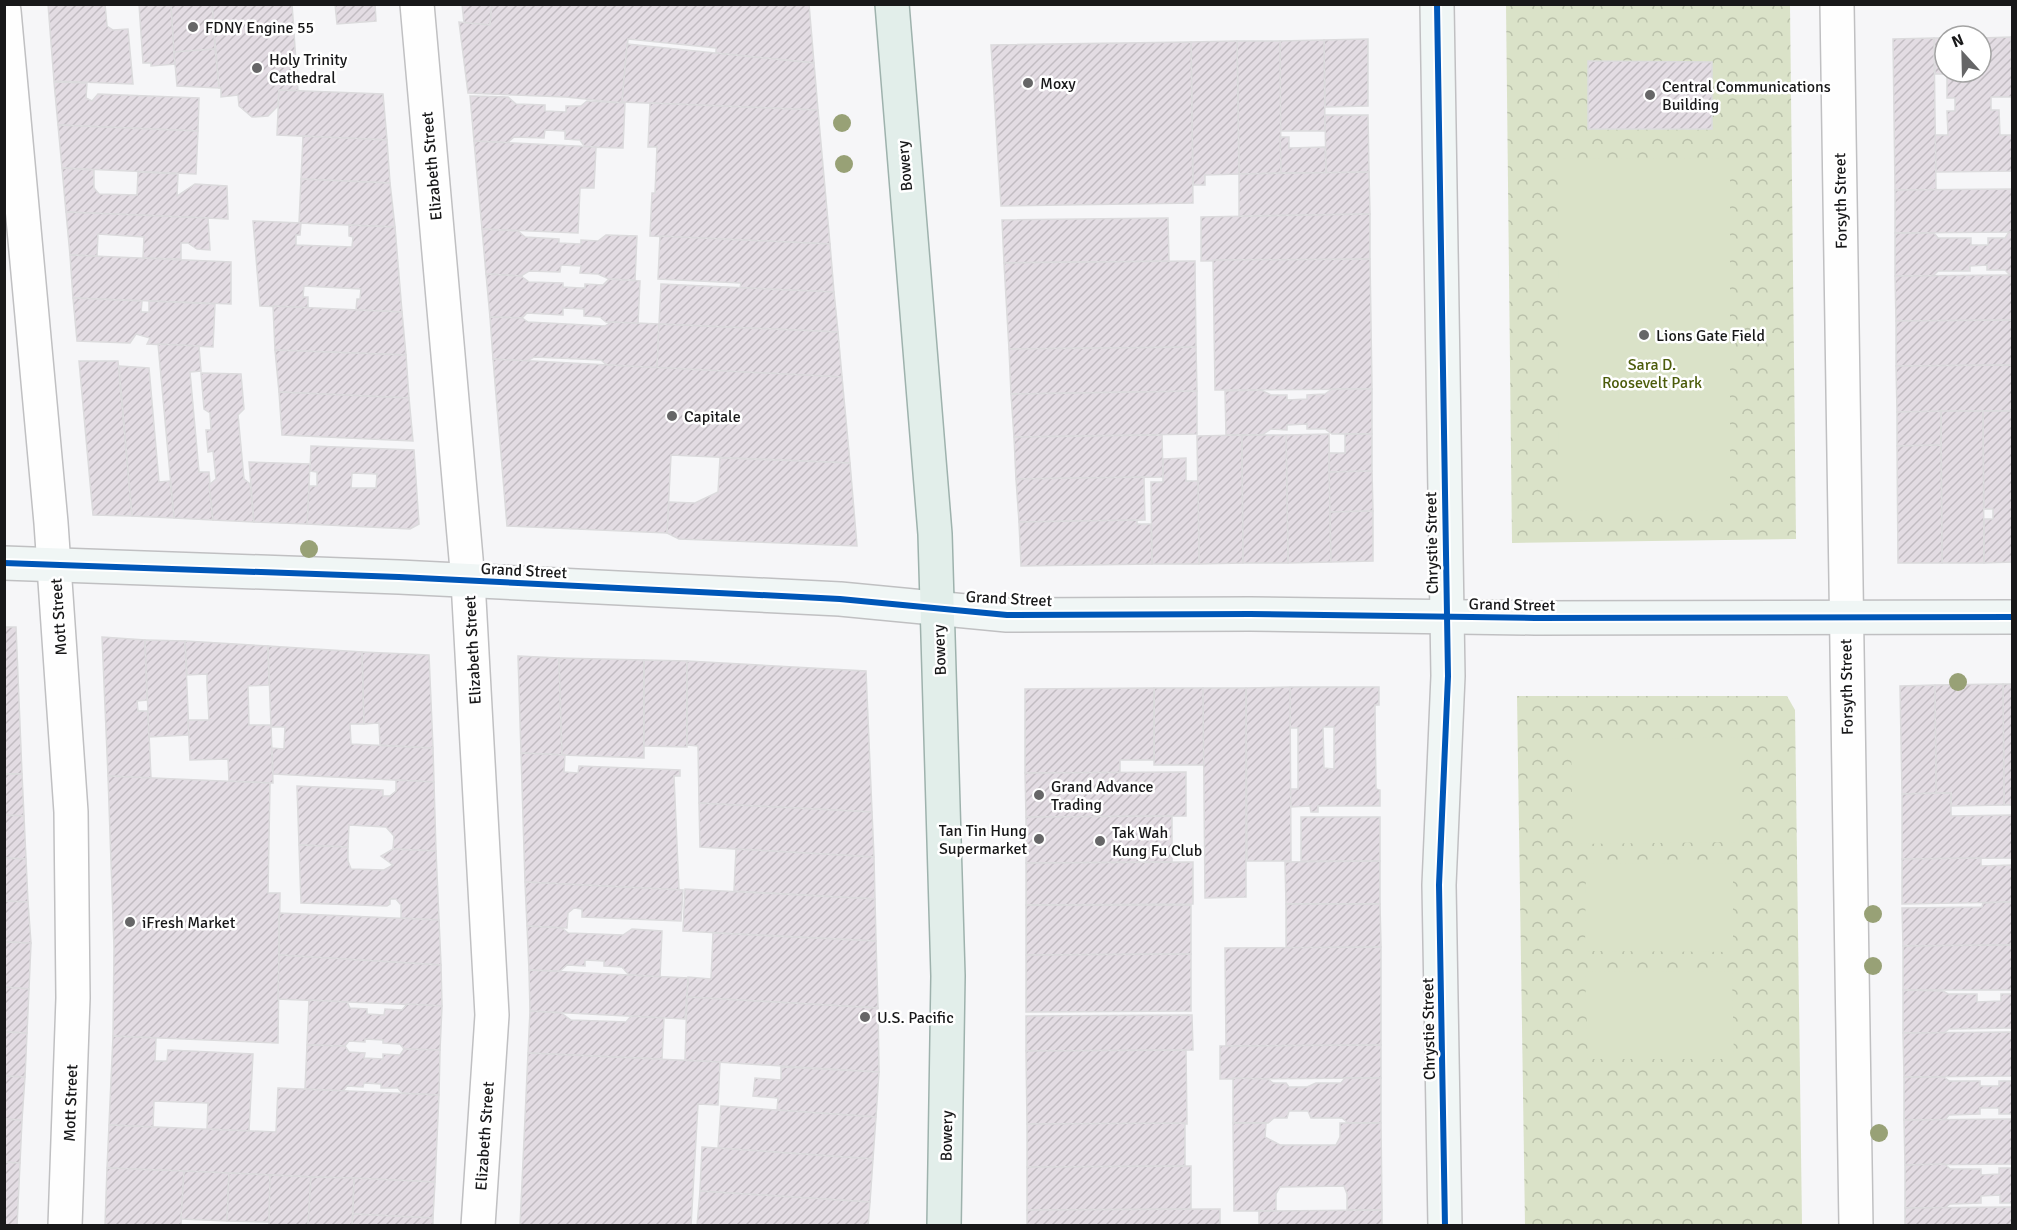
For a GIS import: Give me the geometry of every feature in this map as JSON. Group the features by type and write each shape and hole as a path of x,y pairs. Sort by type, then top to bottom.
{"main road":[{"name":"Bowery","path":"892,4 935,534 948,976 944,1226"},
{"name":"Chrystie Street","path":"1437,4 1448,704 1438,885 1445,1226"},
{"name":"Grand Street","path":"4,564 54,564 468,581 850,599 1007,615 1250,614 1535,618 2013,617"}],"street":[{"name":"Elizabeth Street","path":"417,4 468,581 492,1015 478,1226"},
{"name":"Forsyth Street","path":"1837,4 1856,1226"},
{"name":"Mott Street","path":"4,11 54,564 71,823 74,998 65,1226"}],"green space":[{"name":"Sara D. Roosevelt Park","path":"1506,5 1790,5 1796,539 1512,543"},
{"name":"Lions Gate Field","path":"1730,158 1730,510 1558,511 1559,159"},
{"path":"1517,696 1787,696 1795,710 1802,1225 1525,1225"},
{"path":"1739,737 1740,842 1573,844 1571,740"},
{"path":"1586,863 1733,864 1733,952 1585,951"},
{"path":"1585,971 1732,972 1734,1059 1588,1059"}],"building":[{"path":"48,4 105,4 107,26 113,30 128,29 133,84 54,81"},
{"path":"139,4 171,4 175,64 151,66 151,63 143,63"},
{"name":"FDNY Engine 55","path":"171,4 212,4 215,49 174,52"},
{"name":"Holy Trinity Cathedral","path":"212,4 292,4 298,91 279,90 278,106 268,116 252,117 239,106 238,95 221,97"},
{"path":"335,4 375,4 376,21 337,24"},
{"path":"462,4 492,4 490,25 464,23"},
{"path":"492,4 809,4 814,63 716,53 716,48 628,39 622,103 566,97 468,93 459,22 490,25"},
{"path":"2011,37 2012,37 2012,171"},
{"path":"2011,37 2012,97 1991,97 1991,110 1999,110 2000,135 2012,135 2012,171 1936,172 1935,135 1948,135 1947,111 1955,111 1955,98 1947,98 1947,84 1993,84 1993,38"},
{"path":"1933,38 1936,190 1895,190 1893,39"},
{"path":"1368,39 1368,106 1325,107 1324,40"},
{"path":"1324,40 1325,131 1280,131 1280,41"},
{"path":"1237,41 1280,41 1281,173 1239,174"},
{"path":"1237,41 1239,174 1205,175 1205,185 1193,185 1191,42"},
{"name":"Moxy","path":"1191,42 1193,203 1001,206 991,45"},
{"path":"627,44 814,63 818,110 622,102"},
{"path":"215,49 219,88 177,86 174,52"},
{"name":"Central Communications Building","path":"1588,61 1712,62 1712,129 1588,129"},
{"path":"54,82 87,83 86,98 92,101 98,94 199,98 198,131 58,125"},
{"path":"279,90 383,94 387,140 277,135"},
{"path":"470,96 508,97 516,104 545,105 545,111 566,112 566,106 581,106 587,101 625,103 623,148 585,147 580,140 565,139 565,131 545,130 544,138 514,137 507,143 474,141"},
{"path":"650,103 818,110 830,244 650,236 657,147 648,147"},
{"path":"1325,115 1368,115 1369,172 1326,173"},
{"path":"58,125 198,131 196,174 62,168"},
{"path":"303,136 387,140 390,183 301,179"},
{"path":"1280,137 1289,137 1289,148 1325,147 1326,173 1281,173"},
{"path":"474,141 596,147 594,188 580,188 578,233 482,229"},
{"path":"62,168 94,170 94,188 99,194 137,195 138,172 178,174 177,196 195,184 227,186 228,219 66,212"},
{"path":"1369,172 1370,214 1239,216 1239,174"},
{"path":"301,179 390,183 395,227 299,223"},
{"path":"2012,189 2012,232 1895,233 1895,190"},
{"path":"66,212 208,218 210,250 197,249 188,243 181,243 181,259 143,258 144,237 98,234 97,256 70,255"},
{"path":"1370,214 1370,259 1201,261 1201,217"},
{"path":"1168,218 1169,261 1004,263 1002,220"},
{"path":"253,221 301,223 300,235 296,235 296,245 352,247 353,237 349,236 349,225 395,227 402,312 356,310 361,289 304,286 303,297 308,297 308,308 260,306"},
{"path":"482,229 518,231 525,237 559,239 559,243 581,244 581,240 598,241 606,235 637,236 635,280 609,279 598,274 580,273 581,266 561,265 560,272 529,271 521,276 486,274"},
{"path":"2009,232 2012,232 2012,275 2005,270 1987,270 1987,265 1970,266 1970,271 1938,271 1933,276 1895,276 1895,233 1934,233 1938,238 1971,238 1971,245 1988,245 1988,238 2005,238"},
{"path":"660,236 830,244 834,292 740,288 741,283 658,279"},
{"path":"70,255 231,262 231,304 73,298"},
{"path":"1370,259 1372,389 1215,390 1213,260"},
{"path":"1195,261 1196,347 1009,349 1004,263"},
{"path":"486,274 521,276 529,282 563,283 563,287 581,288 585,288 585,284 603,285 609,279 640,281 638,324 606,322 600,317 584,316 584,309 563,308 563,315 527,313 522,318 490,317"},
{"path":"2012,275 2012,320 1896,321 1895,276"},
{"path":"661,284 834,292 838,332 659,324"},
{"path":"73,298 142,301 141,312 149,312 149,301 215,304 213,347 147,344 150,338 136,334 130,343 77,341"},
{"path":"273,306 402,312 406,355 275,350"},
{"path":"490,317 522,318 528,322 605,326 611,322 659,324 657,369 608,366 601,360 534,357 525,362 493,359"},
{"path":"2012,320 2012,365 1896,366 1896,321"},
{"path":"659,324 838,332 842,377 657,369"},
{"path":"158,344 199,346 201,371 190,372 199,472 209,472 213,520 174,518"},
{"path":"1196,347 1197,391 1011,394 1009,349"},
{"path":"275,350 406,355 409,398 279,392"},
{"name":"Capitale","path":"493,359 842,377 850,463 671,455 667,533 507,526"},
{"path":"79,361 118,361 132,516 93,515"},
{"path":"2012,365 2012,411 1897,412 1896,366"},
{"path":"119,366 149,368 159,482 170,481 174,518 132,516"},
{"path":"201,373 241,374 244,409 238,415 244,479 250,484 254,522 213,520 209,485 216,479 213,451 208,452 206,430 211,430 210,413 204,409"},
{"path":"1332,389 1372,389 1372,434 1332,434 1325,429 1307,429 1307,424 1287,425 1287,430 1271,429 1262,435 1226,435 1225,391 1261,390 1271,395 1287,395 1287,400 1307,399 1307,395 1325,394"},
{"path":"1197,391 1197,434 1014,437 1011,394"},
{"path":"279,392 409,398 413,441 282,435"},
{"path":"1941,411 1983,411 1984,563 1942,563"},
{"path":"1941,411 1941,445 1897,446 1897,412"},
{"path":"1983,411 2012,411 2012,562 1984,563 1984,519 1993,519 1993,509 1984,509"},
{"path":"1329,434 1331,562 1288,563 1286,435"},
{"path":"1345,434 1372,434 1372,471 1329,472 1329,453 1345,453"},
{"path":"1162,435 1163,477 1016,479 1014,437"},
{"path":"1242,435 1243,563 1199,564 1197,436"},
{"path":"1242,435 1286,435 1288,563 1243,563"},
{"path":"1941,445 1942,563 1898,563 1897,446"},
{"path":"311,446 414,450 419,524 410,529 307,524 309,486 317,486 317,472 310,471","holes":["352,473 377,474 376,488 351,488"]},
{"path":"720,458 850,463 857,546 679,539 667,533 669,502 695,503 718,492"},
{"path":"1186,458 1186,481 1198,481 1199,564 1152,564 1151,482 1163,482 1163,459"},
{"path":"249,462 310,464 307,524 254,522"},
{"path":"1372,471 1373,511 1330,512 1329,472"},
{"path":"1144,477 1145,520 1019,522 1016,479"},
{"path":"1373,511 1373,561 1331,562 1330,512"},
{"path":"1137,520 1137,524 1151,524 1152,564 1021,566 1019,522"},
{"path":"4,627 16,627 22,774 4,774"},
{"path":"102,637 145,640 147,700 137,701 138,711 148,711 151,778 108,776"},
{"path":"145,640 185,641 189,735 149,737"},
{"path":"185,641 268,646 269,685 248,686 249,725 271,725 273,783 229,781 228,759 190,760 188,720 209,720 207,674 187,675"},
{"path":"268,646 362,652 364,724 350,724 351,744 433,748 434,782 273,774 272,748 284,749 285,727 271,727"},
{"path":"362,652 429,655 433,748 380,745 379,723 364,724"},
{"path":"518,656 559,658 562,755 521,753"},
{"path":"559,658 644,660 644,758 562,755"},
{"path":"644,660 687,661 687,747 644,746"},
{"path":"687,661 866,671 872,812 699,803 698,746 687,745"},
{"path":"2003,684 2012,684 2012,805 2004,805"},
{"path":"2003,684 2004,805 1951,806 1951,793 1936,793 1935,685"},
{"path":"1935,685 1936,793 1902,794 1900,686"},
{"path":"1290,687 1379,687 1379,705 1375,705 1376,789 1380,790 1380,806 1318,806 1318,812 1311,812 1310,806 1291,807 1290,789 1298,789 1298,728 1290,728","holes":["1323,727 1334,727 1334,769 1324,768"]},
{"path":"1290,687 1291,861 1247,861 1246,688"},
{"path":"1154,688 1203,688 1204,765 1154,765"},
{"path":"1154,688 1154,760 1120,760 1120,773 1025,773 1025,689"},
{"path":"1203,688 1246,688 1246,897 1205,898"},
{"path":"521,753 565,755 564,772 578,773 579,766 680,770 680,776 674,776 679,890 525,882"},
{"path":"1186,772 1186,816 1026,817 1025,773"},
{"path":"4,774 22,774 24,816 4,815"},
{"path":"108,776 270,783 268,893 280,893 278,1043 113,1036 114,948"},
{"path":"396,780 434,782 436,851 393,849 394,836 386,827 349,825 348,847 299,845 297,786 383,790 383,796 390,796 396,791"},
{"path":"1951,793 1951,816 2012,815 2012,858 1902,859 1902,794"},
{"path":"699,803 872,812 874,857 700,847"},
{"path":"4,815 24,816 26,859 4,858"},
{"path":"1172,816 1172,862 1026,863 1026,817"},
{"path":"1301,817 1380,817 1380,861 1301,861"},
{"path":"299,845 348,847 348,861 351,869 384,870 393,865 381,856 393,849 436,851 439,920 401,918 401,905 396,899 390,899 390,904 387,906 301,903"},
{"path":"736,849 874,857 875,899 734,891"},
{"path":"4,858 26,859 28,902 4,901"},
{"path":"1981,858 1981,866 2012,865 2012,902 1902,904 1902,859"},
{"path":"1380,861 1380,904 1286,904 1285,862"},
{"path":"1193,862 1193,904 1026,905 1026,863"},
{"path":"525,882 683,890 681,921 582,917 582,909 574,908 568,913 567,928 527,926"},
{"path":"685,889 875,899 876,941 683,931"},
{"path":"4,901 28,902 31,943 4,942"},
{"path":"2012,902 2012,945 1903,946 1902,908 1982,907 1983,903"},
{"path":"1286,904 1380,904 1381,947 1286,948"},
{"path":"1026,905 1191,905 1191,954 1026,955"},
{"path":"279,913 439,920 441,965 279,955"},
{"path":"527,926 562,928 568,933 623,935 632,929 662,931 660,977 629,975 622,967 604,966 604,961 585,960 585,966 567,965 560,971 529,970"},
{"path":"713,933 876,941 878,1008 687,997 688,977 711,979"},
{"path":"4,942 31,943 29,989 4,987"},
{"path":"2012,945 2012,990 1903,990 1903,946"},
{"path":"1381,947 1381,1045 1226,1046 1225,948"},
{"path":"1191,954 1191,1011 1026,1012 1026,955"},
{"path":"279,955 441,965 442,1006 278,999"},
{"path":"529,970 688,978 685,1019 530,1011"},
{"path":"4,987 29,989 27,1033 4,1032"},
{"path":"1903,990 1977,994 1977,1002 2001,1001 2001,994 2012,994 2012,1028 1949,1029 1944,1033 1903,1033"},
{"path":"687,997 878,1008 879,1072 685,1060"},
{"path":"309,1000 347,1002 350,1008 367,1009 367,1014 384,1015 385,1009 402,1010 407,1004 442,1006 440,1050 404,1049 400,1044 365,1039 365,1042 349,1041 345,1046 307,1045"},
{"path":"530,1011 561,1013 571,1020 626,1022 631,1016 664,1018 662,1059 528,1053"},
{"path":"1192,1015 1193,1050 1026,1051 1026,1016"},
{"path":"4,1032 27,1033 25,1077 4,1076"},
{"path":"2012,1032 2012,1076 1904,1077 1903,1033"},
{"path":"113,1036 156,1038 155,1061 167,1061 168,1050 253,1054 249,1131 207,1129 208,1103 154,1101 153,1127 109,1125"},
{"path":"307,1045 345,1046 349,1052 365,1053 364,1058 383,1059 383,1054 400,1055 404,1049 440,1050 439,1095 402,1093 398,1088 381,1088 381,1084 364,1083 363,1087 347,1086 343,1091 305,1089"},
{"path":"1381,1045 1381,1078 1220,1079 1220,1046"},
{"path":"1186,1050 1187,1124 1027,1124 1026,1051"},
{"path":"528,1053 720,1062 718,1105 698,1104 691,1226 520,1226"},
{"path":"781,1067 879,1072 876,1117 777,1110 778,1098 753,1096 755,1078 781,1080"},
{"path":"4,1076 25,1077 22,1120 4,1119"},
{"path":"1904,1077 1944,1077 1949,1081 1980,1081 1980,1086 1999,1086 1999,1081 2012,1081 2012,1114 1999,1114 1999,1108 1980,1108 1980,1114 1949,1115 1945,1120 1904,1120"},
{"path":"1233,1078 1268,1079 1273,1083 1286,1083 1289,1087 1307,1087 1316,1083 1341,1083 1345,1078 1381,1078 1381,1123 1348,1123 1342,1118 1311,1118 1308,1111 1289,1111 1287,1118 1274,1118 1268,1123 1233,1123"},
{"path":"278,1088 439,1095 435,1182 107,1168 109,1125 276,1132"},
{"path":"721,1106 876,1117 873,1159 718,1148"},
{"path":"4,1119 22,1120 20,1163 4,1162"},
{"path":"2012,1119 2012,1164 1905,1165 1904,1120"},
{"path":"1185,1123 1185,1166 1027,1167 1027,1124"},
{"path":"1233,1123 1266,1123 1265,1137 1280,1145 1336,1145 1340,1137 1340,1123 1381,1123 1382,1210 1347,1210 1347,1194 1344,1186 1280,1187 1276,1194 1276,1211 1234,1211"},
{"path":"702,1147 873,1159 870,1202 700,1191"},
{"path":"4,1162 20,1163 17,1226 4,1226"},
{"path":"1945,1164 1950,1169 1981,1169 1981,1175 1999,1174 1999,1168 2012,1168 2012,1203 2000,1203 2000,1195 1981,1196 1981,1203 1950,1204 1945,1208 1905,1208 1905,1165"},
{"path":"1191,1166 1191,1209 1027,1210 1027,1167"},
{"path":"107,1168 184,1171 181,1226 105,1226"},
{"path":"184,1171 229,1173 227,1221 181,1219"},
{"path":"229,1173 270,1175 269,1222 227,1221"},
{"path":"270,1175 311,1177 308,1226 269,1226"},
{"path":"311,1177 354,1178 352,1226 308,1226"},
{"path":"354,1178 435,1182 433,1218 353,1214"},
{"path":"700,1191 870,1202 868,1226 697,1226"},
{"path":"2012,1207 2012,1226 1905,1226 1905,1208"},
{"path":"1220,1209 1220,1226 1027,1226 1027,1210"},
{"path":"1382,1210 1382,1226 1259,1226 1259,1211"},
{"path":"353,1214 433,1218 433,1226 352,1226"}],"cycle path":[{"path":"1437,4 1448,676 1439,885 1445,1226"},
{"path":"4,563 399,577 840,599 1007,615 1250,614 1535,618 2012,617"}],"place":[{"name":"FDNY Engine 55","path":"193,27"},
{"name":"Holy Trinity Cathedral","path":"257,68"},
{"name":"Moxy","path":"1028,83"},
{"name":"Central Communications Building","path":"1650,95"},
{"name":"Lions Gate Field","path":"1644,335"},
{"name":"Capitale","path":"672,416"},
{"name":"Grand Advance Trading","path":"1039,795"},
{"name":"Tan Tin Hung Supermarket","path":"1039,839"},
{"name":"Tak Wah Kung Fu Club","path":"1100,841"},
{"name":"iFresh Market","path":"130,922"},
{"name":"U.S. Pacific","path":"865,1017"}]}
